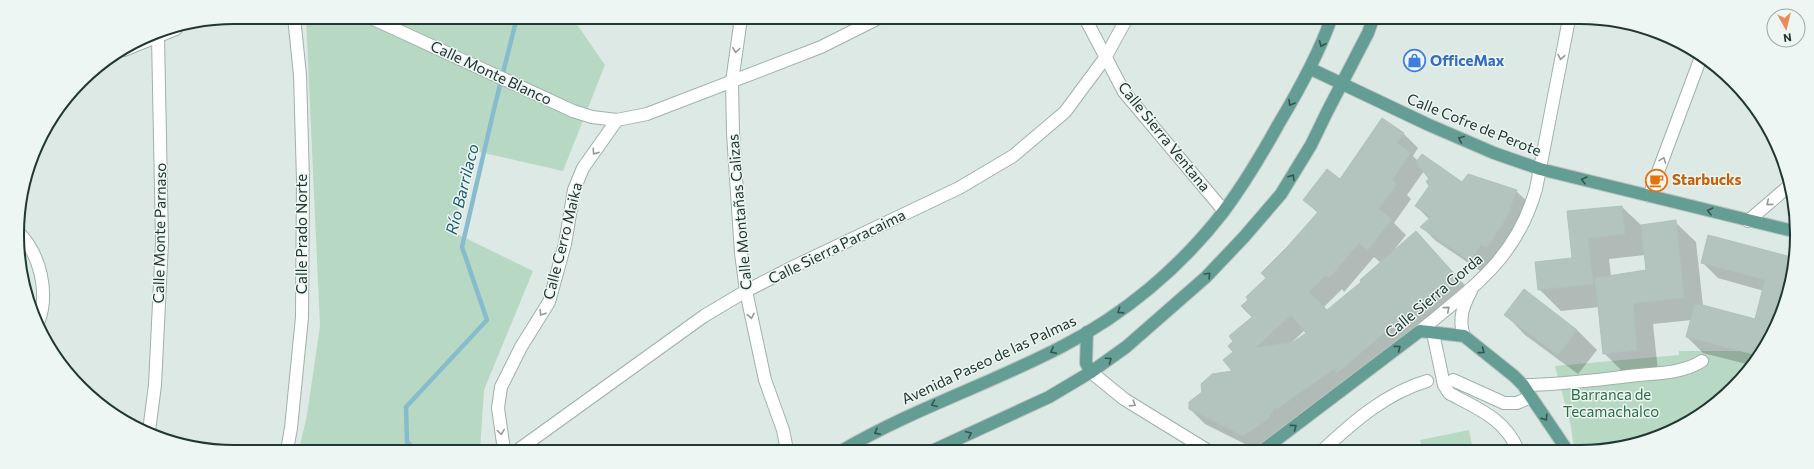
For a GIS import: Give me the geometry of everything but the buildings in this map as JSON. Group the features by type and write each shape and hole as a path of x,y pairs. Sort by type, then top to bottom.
{"main road":[{"name":"Avenida Paseo de las Palmas","path":"853,445 911,414 1008,372 1087,332 1128,306 1151,288 1187,254 1224,211 1266,146 1310,69 1329,24"},
{"path":"945,445 1048,397 1091,372 1126,347 1206,277 1244,237 1284,188 1311,146 1371,24"},
{"name":"Calle Cofre de Perote","path":"1310,69 1429,125 1494,153 1540,169 1790,230"},
{"path":"1420,331 1464,336 1523,385 1564,445"},
{"name":"Calle Sierra Gorda","path":"1270,445 1420,331"},
{"path":"1087,332 1086,363 1091,372"}],"street":[{"name":"Calle Prado Norte","path":"288,445 292,428 302,317 303,180 300,75 295,24"},
{"name":"Calle Monte Blanco","path":"384,24 579,113 592,117 617,120"},
{"name":"Calle Montañas Calizas","path":"740,24 732,82 733,133 741,253 746,291 765,380 783,430 786,445"},
{"path":"617,120 647,114 732,82 821,47 867,24"},
{"name":"Calle Sierra Ventana","path":"1088,24 1124,92 1224,211"},
{"name":"Calle Sierra Paracaima","path":"525,445 704,316 746,291 793,267 960,188 1013,156 1065,112 1105,58 1124,24"},
{"name":"Calle Sierra Gorda","path":"1420,331 1473,288 1503,257 1522,229 1530,210 1540,169 1568,24"},
{"name":"Calle Monte Parnaso","path":"150,427 155,386 162,242 158,38"},
{"path":"1649,196 1699,61"},
{"name":"Calle Cerro Maika","path":"503,445 498,408 501,387 521,347 549,302 565,244 574,190 583,168 617,120"},
{"path":"1748,221 1785,189"},
{"path":"24,238 34,255 41,276 42,309 40,315"},
{"path":"1464,336 1460,325 1462,312 1473,288"},
{"path":"1433,333 1444,385 1447,390 1493,417 1508,432 1515,445"},
{"path":"1523,385 1575,382 1670,371 1695,366 1702,361"},
{"path":"1091,372 1124,399 1199,445"},
{"path":"1453,380 1504,403 1517,403 1532,397"},
{"path":"1329,445 1381,402 1397,392 1426,381"}],"green space":[{"path":"306,24 577,24 605,65 563,171 471,150 453,232 533,271 484,390 480,445 300,445 307,415 320,326"},
{"name":"Barranca de Tecamachalco","path":"1679,351 1755,351 1747,363 1718,393 1708,402 1685,417 1660,429 1634,438 1593,445 1573,445 1571,426 1555,366 1679,355"},
{"path":"1469,430 1472,445 1421,445 1420,440"}],"waterway":[{"name":"Río Barrilaco","path":"410,445 407,442 406,407 487,320 462,247 515,24"}],"place":[{"name":"OfficeMax","path":"1415,61"},
{"name":"Starbucks","path":"1656,180"}]}
